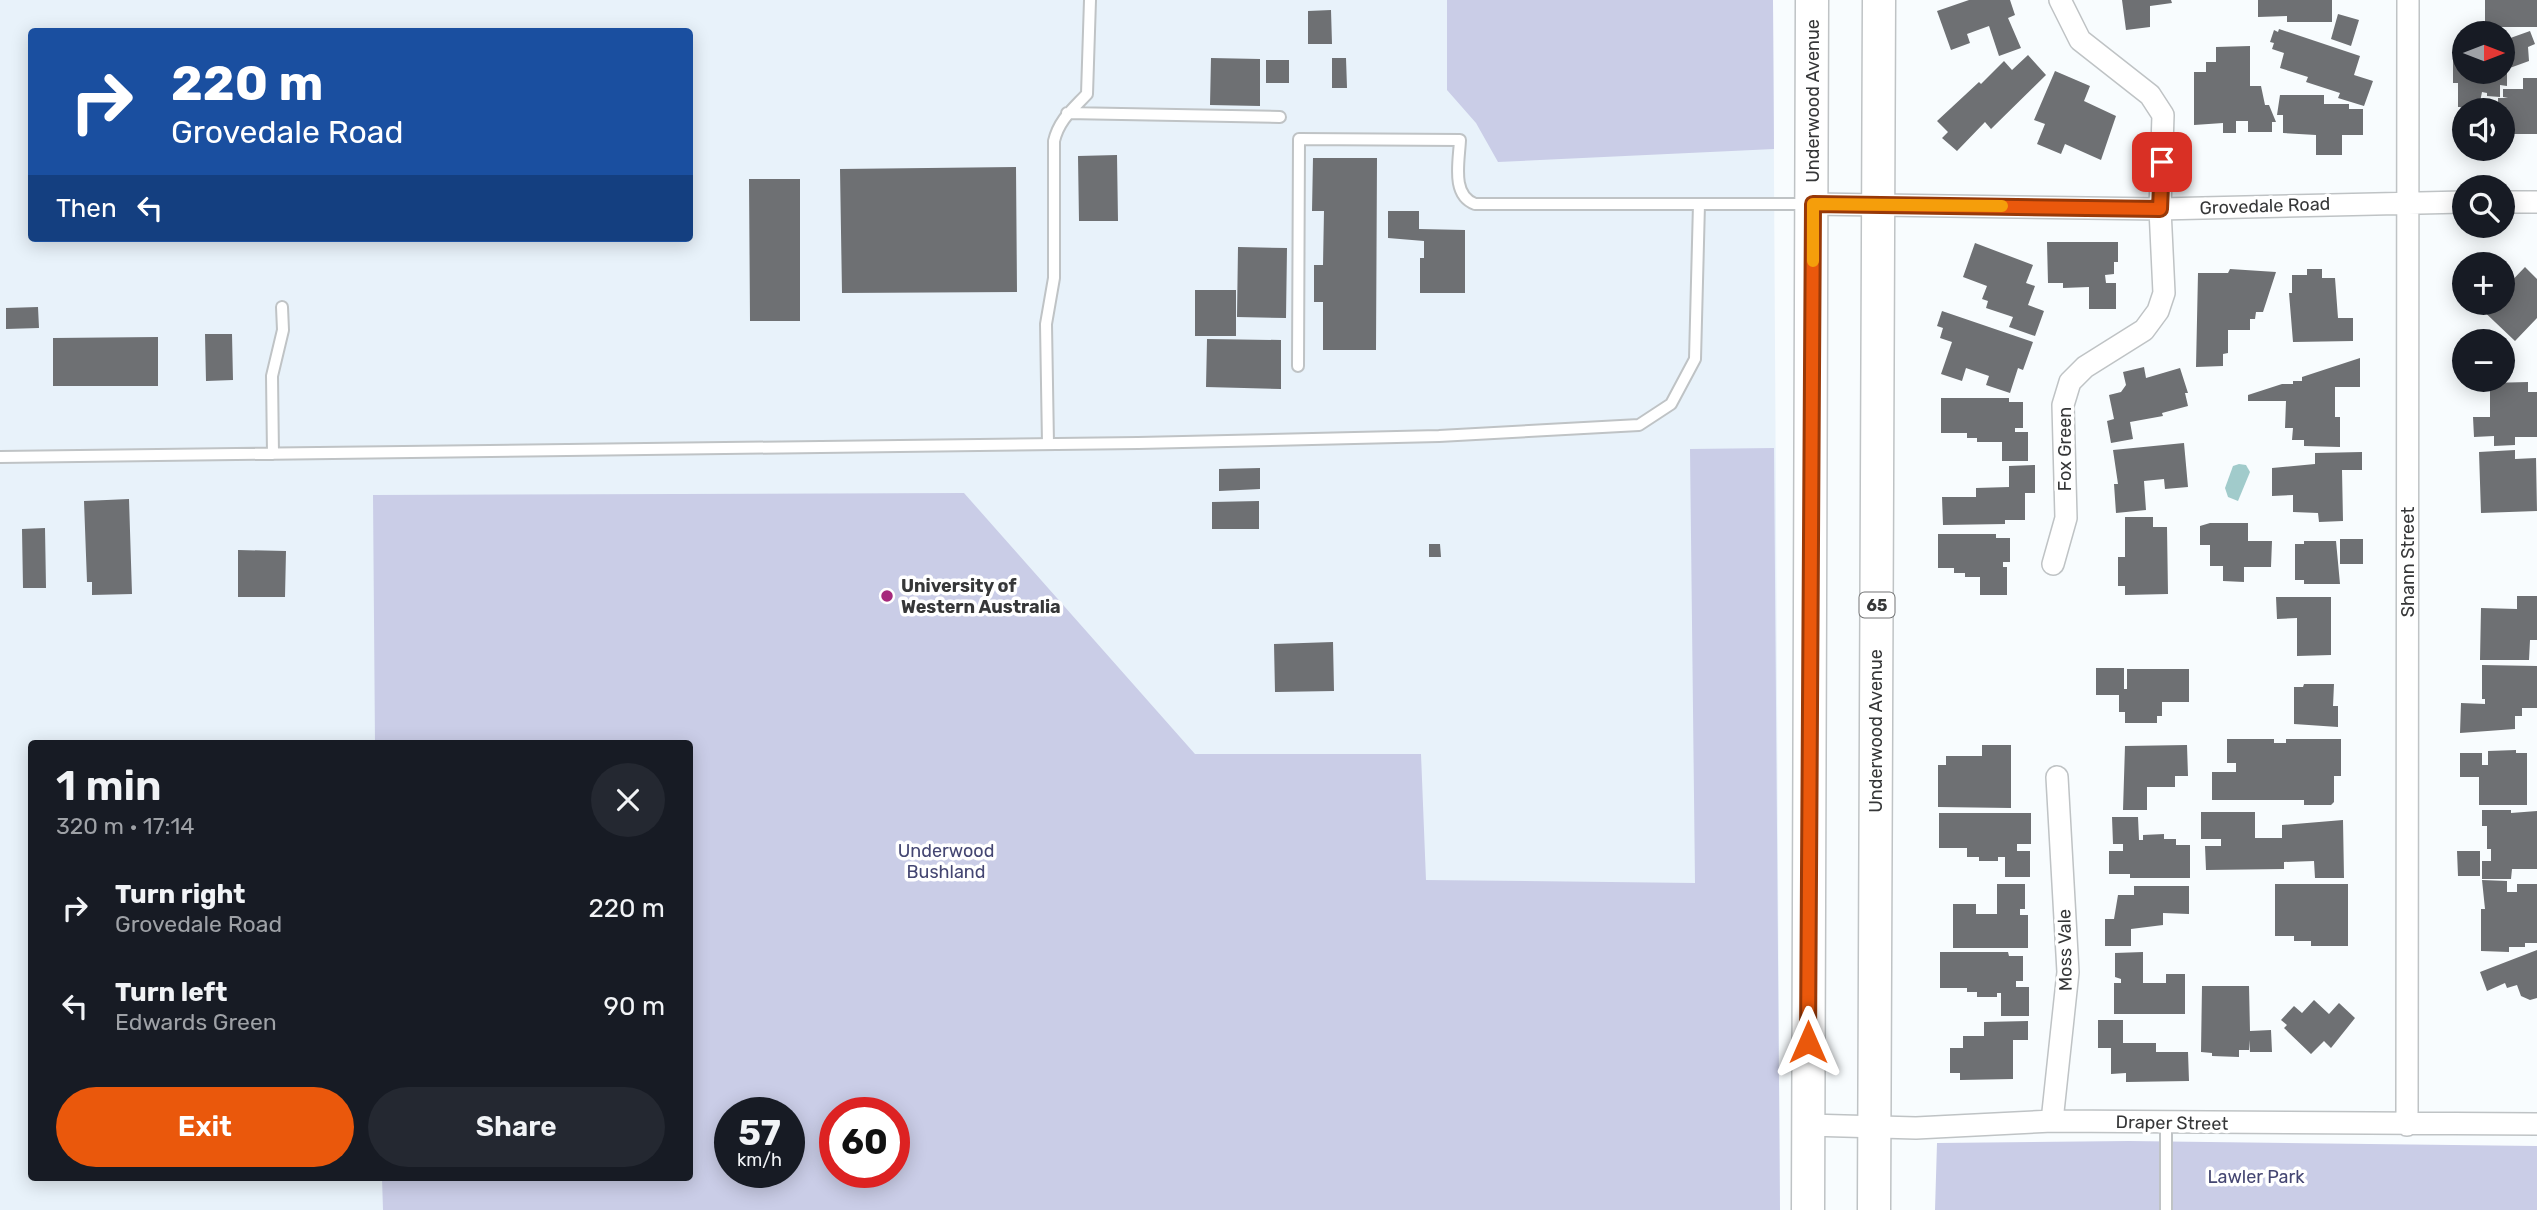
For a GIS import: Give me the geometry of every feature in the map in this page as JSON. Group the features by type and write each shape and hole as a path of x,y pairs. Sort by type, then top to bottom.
{"main road":[{"name":"Underwood Avenue","path":"1808,1210 1812,0"},
{"name":"Underwood Avenue","path":"1874,1210 1878,0"}],"street":[{"name":"Fox Green","path":"2053,564 2066,518 2063,405 2070,382 2085,367 2144,330 2158,311 2164,293 2160,209 2163,115 2150,95 2080,40 2060,0"},
{"name":"Shann Street","path":"2407,1125 2408,0"},
{"name":"Grovedale Road","path":"1813,204 2160,209 2452,202"},
{"path":"2515,202 2537,202"},
{"name":"Moss Vale","path":"2052,1122 2068,972 2057,778"},
{"name":"Draper Street","path":"1808,1125 1874,1127 2052,1122 2537,1124"}],"lane":[{"path":"1048,444 1046,324 1054,278 1054,141 1058,127 1067,113 1087,94 1090,0"},
{"path":"1067,113 1280,117"},
{"path":"1298,366 1299,139 1460,140 1459,190 1467,201 1475,204 1813,204"},
{"path":"0,457 1048,444 1439,436 1639,425 1671,404 1695,359 1699,204"},
{"path":"272,454 272,376 283,330 282,307"},
{"path":"2166,1123 2166,1210"}],"shaded area":[{"name":"University of Western Australia","path":"0,0 1773,0 1780,1210 0,1210"},
{"path":"2246,465 2250,472 2238,501 2228,497 2225,488 2233,466"}],"green space":[{"path":"1447,0 1773,0 1774,149 1498,162 1476,123 1447,90"},
{"name":"Underwood Bushland","path":"1774,448 1780,1210 383,1210 382,1181 693,1181 693,740 375,740 373,495 964,493 1195,754 1421,754 1426,880 1695,883 1690,449"},
{"name":"Lawler Park","path":"2129,1141 2537,1146 2537,1210 1935,1210 1937,1143"}],"building":[{"path":"1969,0 2010,0 2015,15 2008,18 2021,48 1999,56 1989,26 1967,34 1970,43 1951,50 1937,11"},
{"path":"2122,0 2171,0 2172,3 2150,6 2150,27 2126,30"},
{"path":"2258,0 2332,0 2332,22 2287,22 2287,16 2258,17"},
{"path":"2485,0 2537,0 2537,27 2515,27 2515,21 2485,21"},
{"path":"1331,10 1332,44 1308,44 1308,11"},
{"path":"2338,14 2359,20 2351,46 2331,39"},
{"path":"2279,29 2360,56 2354,75 2373,81 2364,106 2338,98 2340,93 2306,82 2308,77 2280,68 2284,53 2272,49 2274,43 2270,42 2274,30 2278,32"},
{"path":"2530,31 2535,44 2528,47 2529,61 2515,66 2515,36"},
{"path":"2250,46 2250,86 2261,86 2265,105 2269,105 2276,122 2272,122 2272,132 2248,132 2248,121 2236,121 2236,133 2223,133 2223,123 2194,125 2194,72 2206,72 2206,62 2216,62 2216,47"},
{"path":"2028,55 2046,75 1991,129 1985,122 1957,151 1942,138 1948,132 1937,121 2004,61 2012,70"},
{"path":"1211,58 1260,59 1260,106 1210,105"},
{"path":"1332,58 1346,58 1347,88 1332,88"},
{"path":"1266,60 1289,60 1289,83 1266,83"},
{"path":"2055,71 2090,86 2084,101 2116,116 2101,160 2065,144 2061,154 2037,144 2045,124 2034,120"},
{"path":"2523,78 2537,78 2537,134 2515,134 2515,98 2503,97 2503,89 2523,89"},
{"path":"2458,84 2507,84 2500,85 2500,97 2487,96 2487,93 2482,92 2481,98 2458,98"},
{"path":"2280,95 2324,95 2324,104 2349,104 2349,109 2363,109 2363,135 2342,135 2342,155 2316,155 2316,135 2283,133 2283,115 2277,115"},
{"path":"1117,155 1118,221 1079,221 1078,156"},
{"path":"1313,158 1377,158 1376,350 1323,350 1323,302 1314,302 1314,265 1323,265 1324,211 1312,211"},
{"path":"1016,167 1017,292 842,293 840,169"},
{"path":"749,179 800,179 800,321 750,321"},
{"path":"1388,211 1419,211 1419,229 1465,230 1465,293 1420,293 1420,258 1424,258 1424,241 1388,238"},
{"path":"2047,242 2118,242 2118,262 2114,262 2114,274 2105,275 2106,283 2116,283 2116,309 2089,309 2089,287 2063,288 2063,283 2048,283"},
{"path":"1975,243 2033,265 2026,283 2035,286 2028,305 2044,311 2035,336 2009,327 2013,317 1986,308 1988,301 1982,299 1987,286 1963,277"},
{"path":"1238,247 1287,248 1286,318 1237,317"},
{"path":"2525,267 2537,279 2537,318 2515,341 2515,329 2502,329 2488,315 2515,315 2515,277"},
{"path":"2230,269 2276,272 2263,312 2256,312 2255,319 2250,319 2250,330 2228,330 2228,353 2223,354 2223,366 2196,367 2198,273 2228,273"},
{"path":"2307,269 2322,269 2322,278 2335,278 2338,318 2353,318 2353,341 2293,342 2289,293 2292,293 2292,275 2307,275"},
{"path":"1195,290 1236,290 1236,336 1195,336"},
{"path":"38,307 39,328 6,329 6,308"},
{"path":"1942,311 2033,342 2023,370 2018,368 2010,393 1986,385 1989,376 1966,368 1962,381 1941,374 1952,342 1940,338 1943,328 1937,326"},
{"path":"205,334 232,334 233,380 206,381"},
{"path":"158,337 158,386 53,386 53,338"},
{"path":"1207,339 1281,340 1281,389 1206,387"},
{"path":"2360,358 2360,387 2335,387 2335,417 2340,417 2340,447 2304,446 2304,440 2292,440 2293,428 2285,428 2286,401 2248,401 2248,395 2282,384 2293,384 2293,381 2302,381 2302,377"},
{"path":"2144,367 2146,378 2180,368 2188,393 2185,393 2188,406 2162,413 2163,416 2130,422 2133,439 2111,443 2107,421 2114,419 2109,395 2121,392 2126,385 2123,372"},
{"path":"2515,382 2528,382 2528,392 2537,392 2537,437 2515,437 2515,445 2494,446 2494,436 2474,437 2473,417 2490,417 2490,392 2515,392"},
{"path":"1941,398 2009,398 2009,402 2023,402 2023,428 2015,428 2015,432 2028,432 2028,461 2002,461 2002,442 1977,442 1977,438 1967,438 1967,433 1941,433"},
{"path":"2184,443 2188,487 2165,489 2164,479 2144,481 2146,510 2116,513 2114,484 2118,484 2113,450"},
{"path":"2515,450 2515,459 2536,458 2537,511 2481,513 2479,452"},
{"path":"2362,452 2362,470 2342,470 2343,521 2319,522 2318,513 2293,512 2293,495 2272,496 2272,468 2315,464 2315,453"},
{"path":"2035,465 2035,493 2025,493 2025,520 2005,520 2005,524 1943,525 1942,497 1976,497 1976,488 2009,487 2009,466"},
{"path":"1260,468 1260,489 1219,491 1219,469"},
{"path":"129,499 132,594 92,595 92,582 87,582 84,501"},
{"path":"1259,501 1259,529 1212,529 1212,502"},
{"path":"2125,517 2153,517 2153,527 2167,527 2168,594 2125,595 2125,586 2118,586 2118,557 2125,557"},
{"path":"2210,523 2248,523 2248,541 2272,541 2271,567 2244,567 2244,582 2223,581 2223,566 2210,566 2210,545 2200,545 2200,526"},
{"path":"45,528 46,588 23,588 22,529"},
{"path":"1938,534 1996,534 1996,538 2010,538 2010,562 2003,562 2003,567 2007,567 2007,595 1980,595 1980,577 1965,577 1965,573 1954,573 1954,568 1938,568"},
{"path":"2340,539 2363,539 2363,564 2340,564"},
{"path":"2304,541 2336,541 2340,584 2304,584 2304,580 2295,580 2295,544 2304,544"},
{"path":"1429,544 1440,544 1441,557 1429,557"},
{"path":"238,550 286,551 285,597 238,597"},
{"path":"2517,596 2537,596 2537,640 2530,640 2529,660 2480,660 2481,608 2517,609"},
{"path":"2276,597 2331,597 2331,655 2297,656 2297,618 2277,619"},
{"path":"1333,642 1334,691 1275,692 1274,644"},
{"path":"2482,665 2537,666 2537,708 2522,708 2522,716 2515,716 2515,729 2460,733 2461,703 2485,704 2485,699 2482,699"},
{"path":"2096,668 2124,668 2124,689 2127,689 2127,669 2189,669 2189,702 2162,702 2162,716 2157,716 2157,723 2125,723 2125,712 2119,712 2119,695 2096,695"},
{"path":"2304,684 2334,684 2333,706 2338,706 2338,727 2294,724 2294,687 2303,687"},
{"path":"2227,739 2274,739 2274,743 2286,743 2286,739 2341,739 2341,776 2334,776 2334,802 2331,805 2304,805 2304,800 2212,800 2212,772 2236,772 2236,763 2227,763"},
{"path":"1982,745 2011,745 2011,808 1938,807 1938,765 1946,765 1946,756 1982,756"},
{"path":"2187,745 2188,776 2175,776 2175,787 2147,787 2147,810 2123,810 2125,746"},
{"path":"2516,750 2516,753 2527,753 2527,805 2479,805 2479,777 2460,777 2460,753 2482,753 2482,765 2488,765 2488,751"},
{"path":"2482,810 2511,810 2511,813 2537,811 2537,869 2512,869 2511,879 2482,879 2482,861 2491,861 2491,849 2487,849 2487,826 2482,826"},
{"path":"2201,812 2255,812 2255,838 2282,838 2282,825 2343,820 2344,878 2315,878 2314,861 2284,862 2284,869 2206,870 2205,846 2221,846 2221,839 2201,839"},
{"path":"1939,813 2031,813 2031,844 2017,844 2017,851 2030,851 2030,877 2005,877 2005,857 1998,857 1998,861 1979,861 1979,857 1967,857 1967,848 1939,848"},
{"path":"2112,817 2138,817 2139,840 2143,840 2143,835 2164,834 2164,839 2176,839 2176,845 2190,845 2190,878 2130,878 2130,874 2109,874 2109,851 2123,851 2123,844 2113,844"},
{"path":"2457,851 2480,851 2480,876 2458,876"},
{"path":"2482,880 2507,881 2507,892 2517,892 2517,884 2537,884 2537,943 2525,943 2525,947 2509,947 2509,952 2481,951 2481,909 2485,909"},
{"path":"1997,884 2025,884 2025,909 2020,909 2020,915 2028,915 2028,948 1953,948 1953,904 1976,904 1976,914 1997,914"},
{"path":"2275,884 2348,884 2348,946 2311,946 2311,941 2294,941 2294,936 2275,936"},
{"path":"2134,886 2189,886 2189,914 2163,913 2163,925 2131,929 2131,946 2105,946 2105,919 2114,919 2118,895 2134,895"},
{"path":"2537,950 2537,998 2530,1000 2521,996 2517,985 2507,988 2505,983 2487,991 2480,972"},
{"path":"1940,952 2008,952 2009,956 2023,956 2023,981 2016,981 2016,987 2029,987 2029,1016 2001,1016 2001,993 1997,993 1997,997 1977,997 1977,992 1967,992 1967,988 1940,988"},
{"path":"2143,952 2143,983 2166,983 2166,974 2185,974 2185,1014 2114,1014 2114,983 2121,983 2121,979 2115,977 2115,953"},
{"path":"2202,986 2249,986 2250,1031 2271,1030 2272,1052 2250,1052 2249,1040 2249,1050 2239,1050 2239,1057 2212,1056 2212,1053 2201,1052"},
{"path":"2314,1000 2329,1014 2339,1003 2355,1018 2331,1048 2324,1041 2311,1054 2284,1028 2287,1025 2281,1020 2294,1006 2302,1013"},
{"path":"2098,1020 2123,1020 2123,1043 2156,1043 2156,1052 2188,1052 2189,1081 2126,1082 2126,1073 2111,1074 2111,1048 2098,1048"},
{"path":"2028,1021 2028,1040 2013,1040 2013,1079 1960,1080 1960,1073 1950,1073 1950,1048 1963,1048 1963,1036 1984,1036 1984,1022"}],"slow traffic":[{"path":"1813,261 1813,204 2002,206"}],"place":[{"name":"University of Western Australia","path":"887,596"}],"route":[{"path":"1808,1042 1813,204 2160,209 2162,162"}]}
